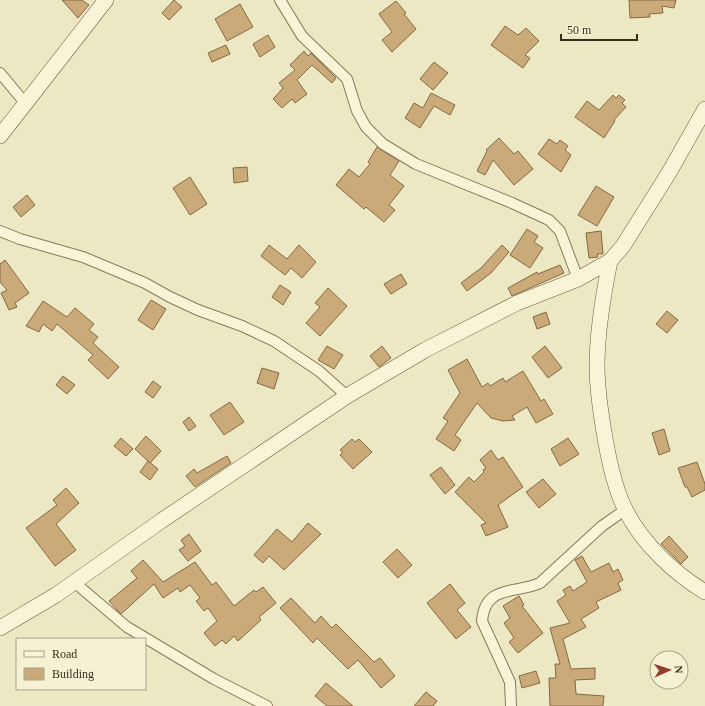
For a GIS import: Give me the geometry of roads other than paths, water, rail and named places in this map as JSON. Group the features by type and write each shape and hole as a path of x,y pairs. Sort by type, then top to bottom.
{"street":[{"path":"0,136 106,0"},
{"path":"280,0 302,36 347,79 357,111 366,127 383,144 416,164 550,220 560,231 578,279"},
{"path":"0,73 25,103"},
{"path":"0,628 74,582 347,396 425,350 517,303 578,279 610,261 624,246 705,110"},
{"path":"0,231 20,239 83,257 145,282 170,298 242,326 268,338 319,371 347,396"},
{"path":"610,261 601,306 597,366 600,407 609,462 625,510 650,545 688,582 705,592"},
{"path":"511,706 510,682 482,621 483,614 489,602 496,595 505,590 532,587 540,583 602,526 625,510"},
{"path":"74,582 127,627 145,638"},
{"path":"146,638 214,679 267,706"}]}
